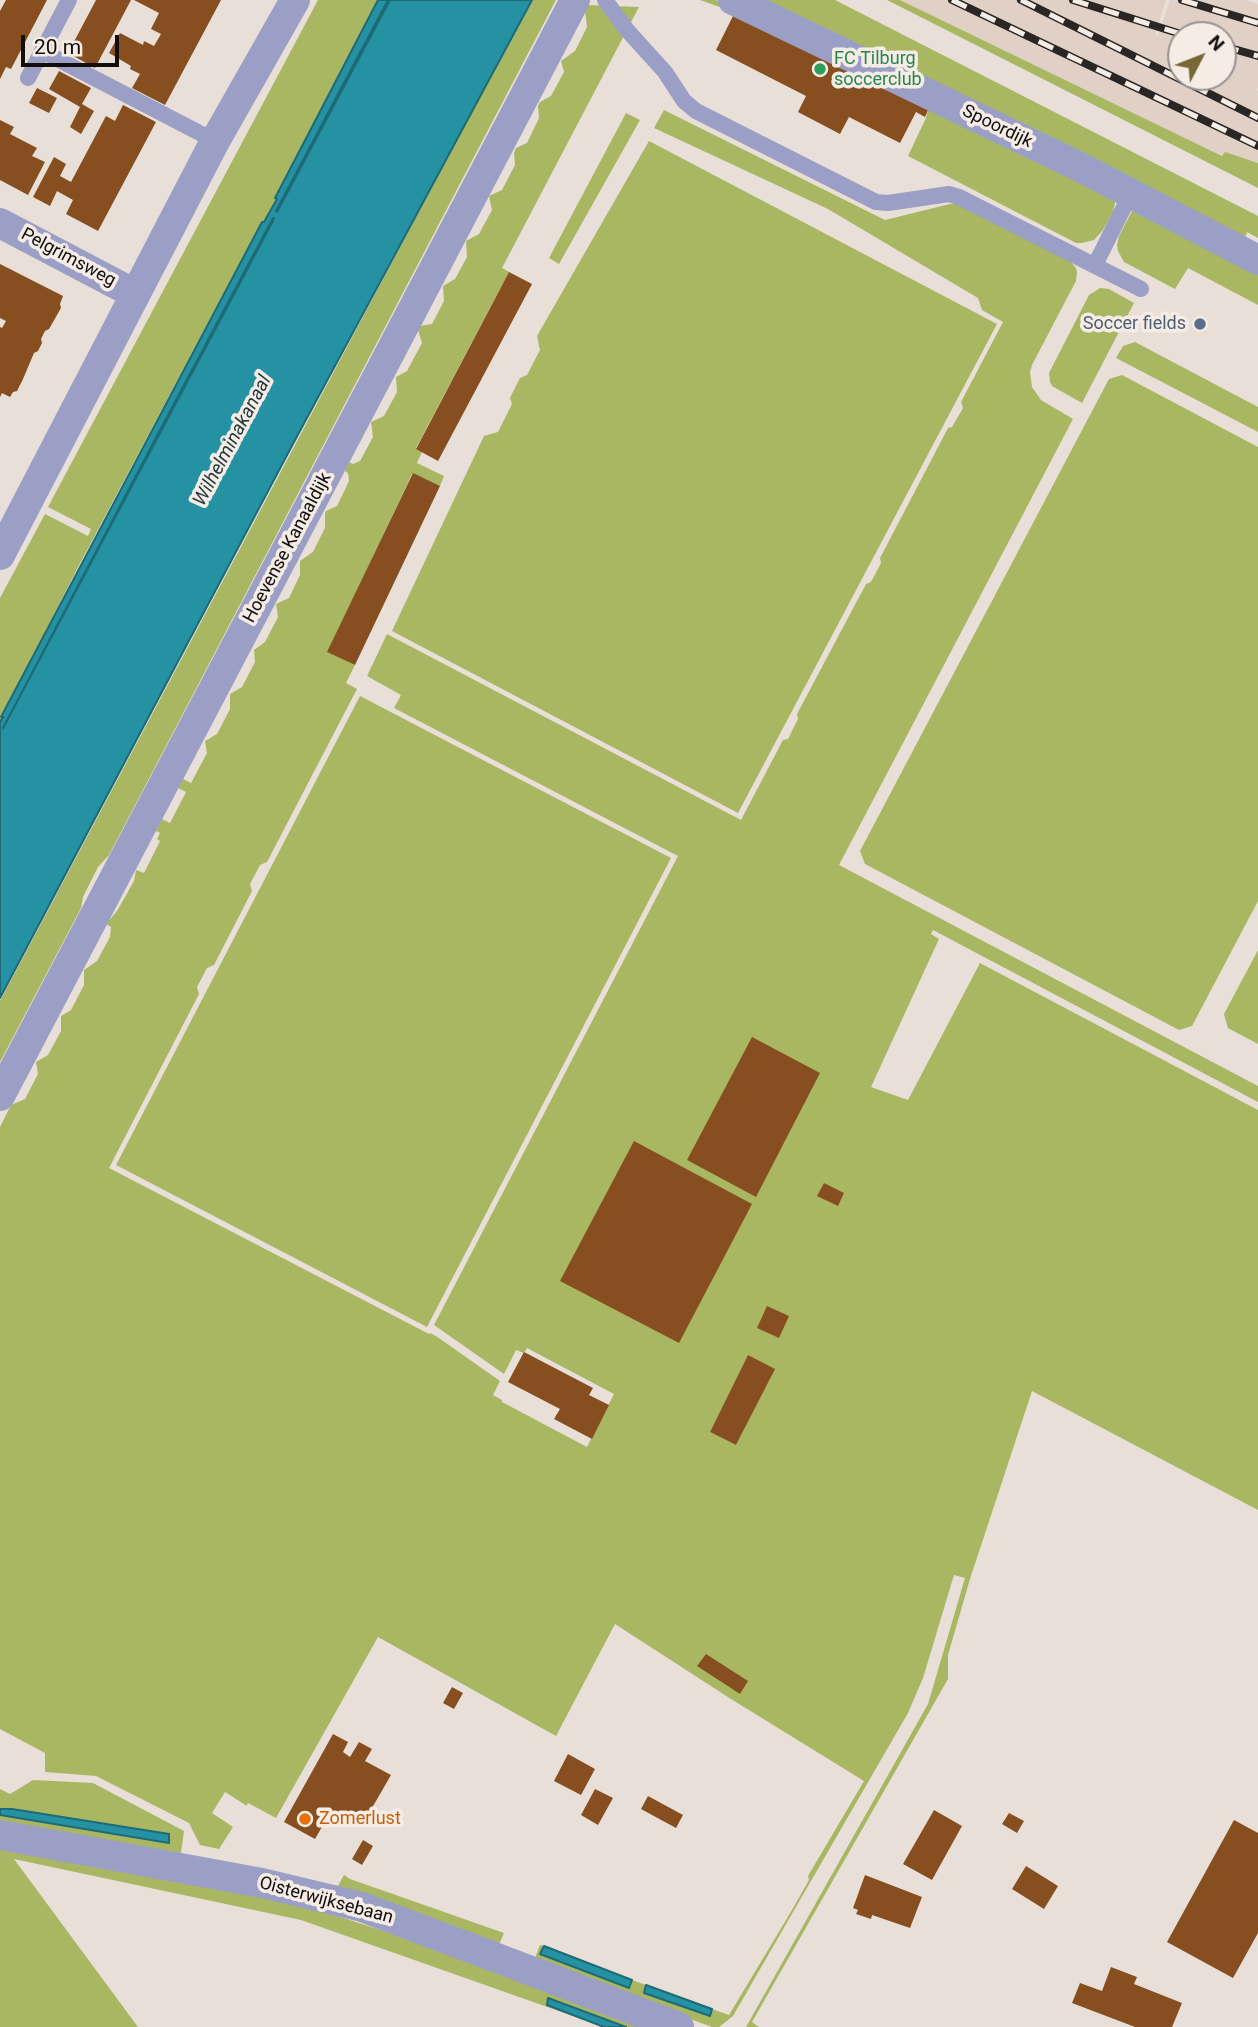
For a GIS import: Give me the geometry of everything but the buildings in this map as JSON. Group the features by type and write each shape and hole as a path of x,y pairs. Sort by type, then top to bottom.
{"street":[{"path":"0,555 215,141 295,0"},
{"name":"Hoevense Kanaaldijk","path":"0,1096 575,0"},
{"name":"Spoordijk","path":"733,0 1080,167 1258,260"},
{"name":"Pelgrimsweg","path":"0,223 135,294"},
{"name":"Oisterwijksebaan","path":"0,1835 261,1882 362,1907 679,2027"}],"lane":[{"path":"28,78 69,0"},
{"path":"606,0 627,30 666,72 684,101 696,111 876,202 888,203 949,194 959,197 1141,289"},
{"path":"42,51 215,141"},
{"path":"1095,265 1125,205 1128,192"}],"shaded area":[{"path":"900,0 1166,0 1155,35 1158,36 1170,0 1245,0 1258,4 1258,163 1222,156"}],"green space":[{"path":"318,0 378,0 264,222 262,221 77,569 0,721 0,598 45,514 88,536 91,529 48,507"},
{"path":"533,0 556,0 109,855 98,867 83,897 81,908 0,1062 0,1001"},
{"path":"700,0 716,0 1107,187 1114,197 1113,212 1094,240 1076,243 908,156 928,110 734,12"},
{"path":"749,0 835,0 1258,216 1258,238 1247,232 1245,239"},
{"path":"887,0 900,0 1222,156 1225,152 1258,163 1258,188"},
{"path":"588,5 639,7 502,268 509,272 416,448 422,452 417,463 444,476 440,486 412,474 328,652 355,665 346,683 357,689 267,862 260,865 250,884 252,891 214,965 207,968 197,987 199,994 109,1168 436,1336 500,1381 493,1395 502,1402 587,1447 614,1394 527,1348 524,1353 516,1350 504,1374 434,1325 678,856 394,708 401,695 367,676 387,634 741,820 783,740 788,739 798,719 797,714 866,584 871,582 881,563 880,558 948,428 952,427 963,408 961,402 1003,322 982,310 978,298 828,209 654,128 664,110 885,220 960,204 1070,261 1076,268 1076,281 1030,372 1032,387 1041,400 1073,419 839,865 1258,1086 1258,1102 933,930 931,934 939,939 871,1087 908,1100 980,963 1258,1110 1258,1510 1032,1391 970,1579 948,1655 948,1679 752,2022 759,2027 746,2027 928,1704 965,1578 954,1575 923,1678 908,1713 733,2016 719,2027 712,2027 534,1961 540,1945 544,1946 541,1954 629,1988 632,1980 646,1985 644,1992 710,2016 712,2009 729,2015 864,1781 615,1624 556,1736 378,1637 276,1818 248,1803 246,1806 225,1792 212,1813 233,1827 219,1849 200,1845 189,1823 96,1776 45,1772 45,1753 0,1729 0,1127 11,1105 25,1099 38,1074 36,1062 48,1055 61,1031 61,1016 71,1010 84,985 84,970 97,961 110,937 111,927 106,924 117,911 134,881 136,870 144,873 160,841 157,839 160,833 156,831 162,819 170,823 186,792 178,788 183,779 191,783 207,753 205,741 217,734 230,709 230,694 242,687 255,662 254,650 265,642 278,617 276,604 289,598 300,575 300,561 313,552 325,528 326,511 337,506 349,481 345,471 349,462 353,464 360,461 373,437 371,422 384,416 397,392 396,377 407,371 422,343 418,330 420,326 432,324 444,301 443,286 455,279 467,257 466,241 479,234 492,210 489,196 502,190 515,165 516,148 527,143 539,118 540,102 551,96 564,72 561,61 575,51 587,27 585,10","holes":["748,1356 774,1369 736,1445 710,1432"]},
{"path":"626,113 640,120 559,264 549,258"},
{"path":"649,141 997,324 738,813 392,631 484,436 498,432 512,404 510,398 520,378 527,375 540,350 537,336"},
{"path":"1134,207 1258,272 1258,305 1188,268 1175,289 1124,262 1117,245"},
{"path":"1100,288 1109,289 1134,303 1082,403 1052,386 1049,373 1089,295"},
{"path":"1135,342 1258,407 1258,432 1116,358 1123,346"},
{"path":"1122,375 1258,447 1258,901 1192,1026 1179,1030 865,864 860,851 1109,379"},
{"path":"360,696 671,858 427,1327 116,1165"},
{"path":"1258,950 1258,1044 1228,1028 1224,1014"},
{"path":"33,1780 93,1783 184,1831 181,1853 0,1823 0,1815 169,1843 169,1834 0,1809 0,1789 10,1794"},
{"path":"0,1847 181,1877 325,1912 399,1936 642,2027 626,2027 548,1998 547,2005 604,2027 301,1920 14,1859 138,2027 0,2027"},
{"path":"344,1875 504,1933 498,1947 333,1888 334,1885 338,1886"}],"water":[{"name":"Wilhelminakanaal","path":"378,0 388,0 277,212 390,0 532,0 294,442 0,998 1,717 262,222 277,199 275,198","holes":["273,218 274,219 3,728"]},
{"path":"0,1809 169,1834 169,1843 0,1815"},
{"path":"544,1946 632,1980 629,1988 540,1954"},
{"path":"646,1985 712,2009 710,2016 644,1993"},
{"path":"548,1998 626,2027 604,2027 547,2005"}],"railway":[{"path":"952,0 1258,146"},
{"path":"1021,0 1258,118"},
{"path":"1073,0 1167,30"},
{"path":"1182,0 1258,23"},
{"path":"1237,50 1258,56"}],"place":[{"name":"FC Tilburg soccerclub","path":"820,69"},
{"name":"Soccer fields","path":"1200,324"},
{"name":"Zomerlust","path":"305,1819"}]}
